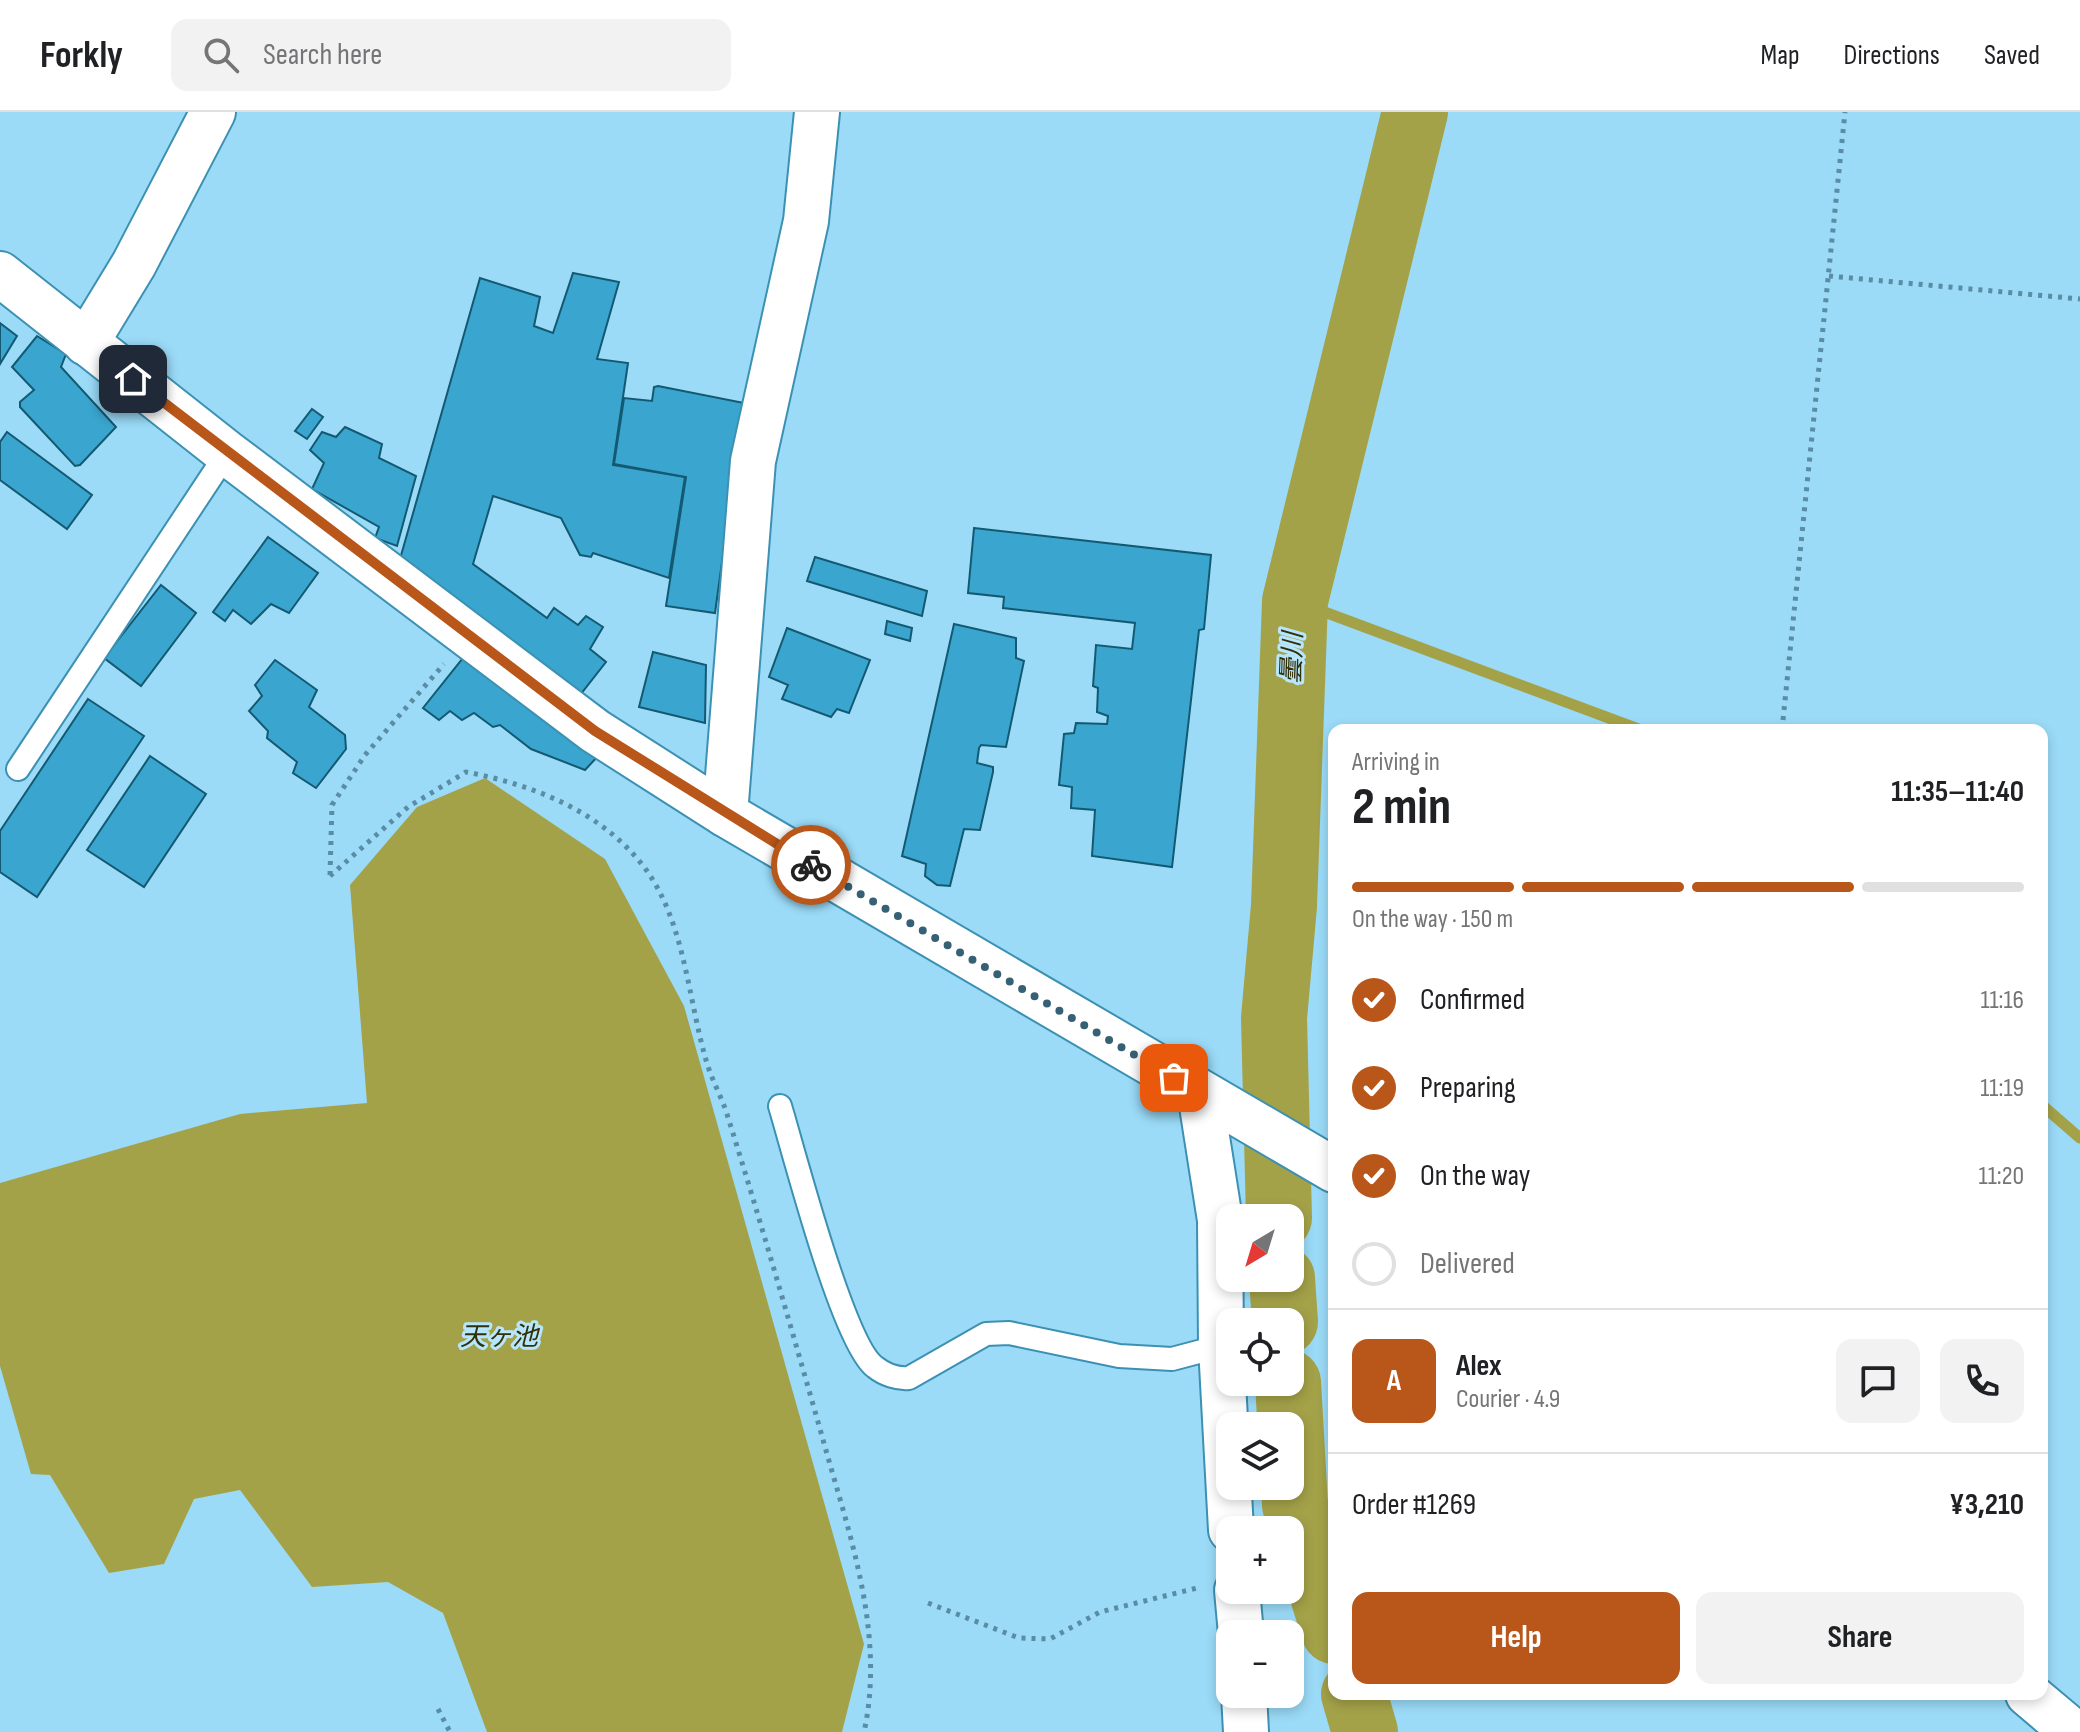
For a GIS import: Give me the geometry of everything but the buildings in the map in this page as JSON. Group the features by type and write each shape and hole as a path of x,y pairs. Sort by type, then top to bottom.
{"main road":[{"path":"86,343 134,264 213,112"},
{"path":"725,814 753,461 806,221 817,112"},
{"path":"0,274 227,453 595,731 725,814 1328,1166"},
{"path":"1200,1093 1220,1220 1221,1308"},
{"path":"1224,1396 1230,1516"},
{"path":"2035,1700 2073,1732"},
{"path":"1245,1708 1246,1732"}],"lane":[{"path":"18,769 227,453"},
{"path":"780,1106 847,1320 873,1366 899,1379 909,1378 986,1334 1009,1333 1119,1356 1172,1359 1216,1347"}],"path":[{"path":"1783,724 1845,112"},
{"path":"1829,276 2080,299"},
{"path":"468,637 365,755 332,805 330,876 408,807 442,783 466,772 497,778 549,797 603,823 628,847 665,902 707,1063 725,1107 792,1332 870,1623 864,1732"},
{"path":"928,1603 1019,1638 1050,1639 1100,1612 1216,1589"},
{"path":"438,1709 450,1732"}],"water":[{"name":"天ヶ池","path":"485,778 605,859 684,1006 864,1644 842,1732 487,1732 443,1613 388,1582 312,1587 240,1490 194,1499 164,1564 109,1573 50,1475 31,1474 0,1366 0,1183 240,1114 367,1103 350,885 417,807"}],"waterway":[{"name":"曇川","path":"1279,1204 1274,1018 1284,906 1295,601 1415,112"},
{"path":"1295,601 1625,724"},
{"path":"2048,1110 2080,1138"},
{"name":"曇川","path":"1283,1292 1284,1308"},
{"name":"曇川","path":"1289,1396 1295,1505 1328,1612"},
{"name":"曇川","path":"1356,1700 1365,1732"}],"way so far":[{"path":"811,865 1174,1078"}],"route":[{"path":"133,379 479,646 595,731 811,865"}]}
